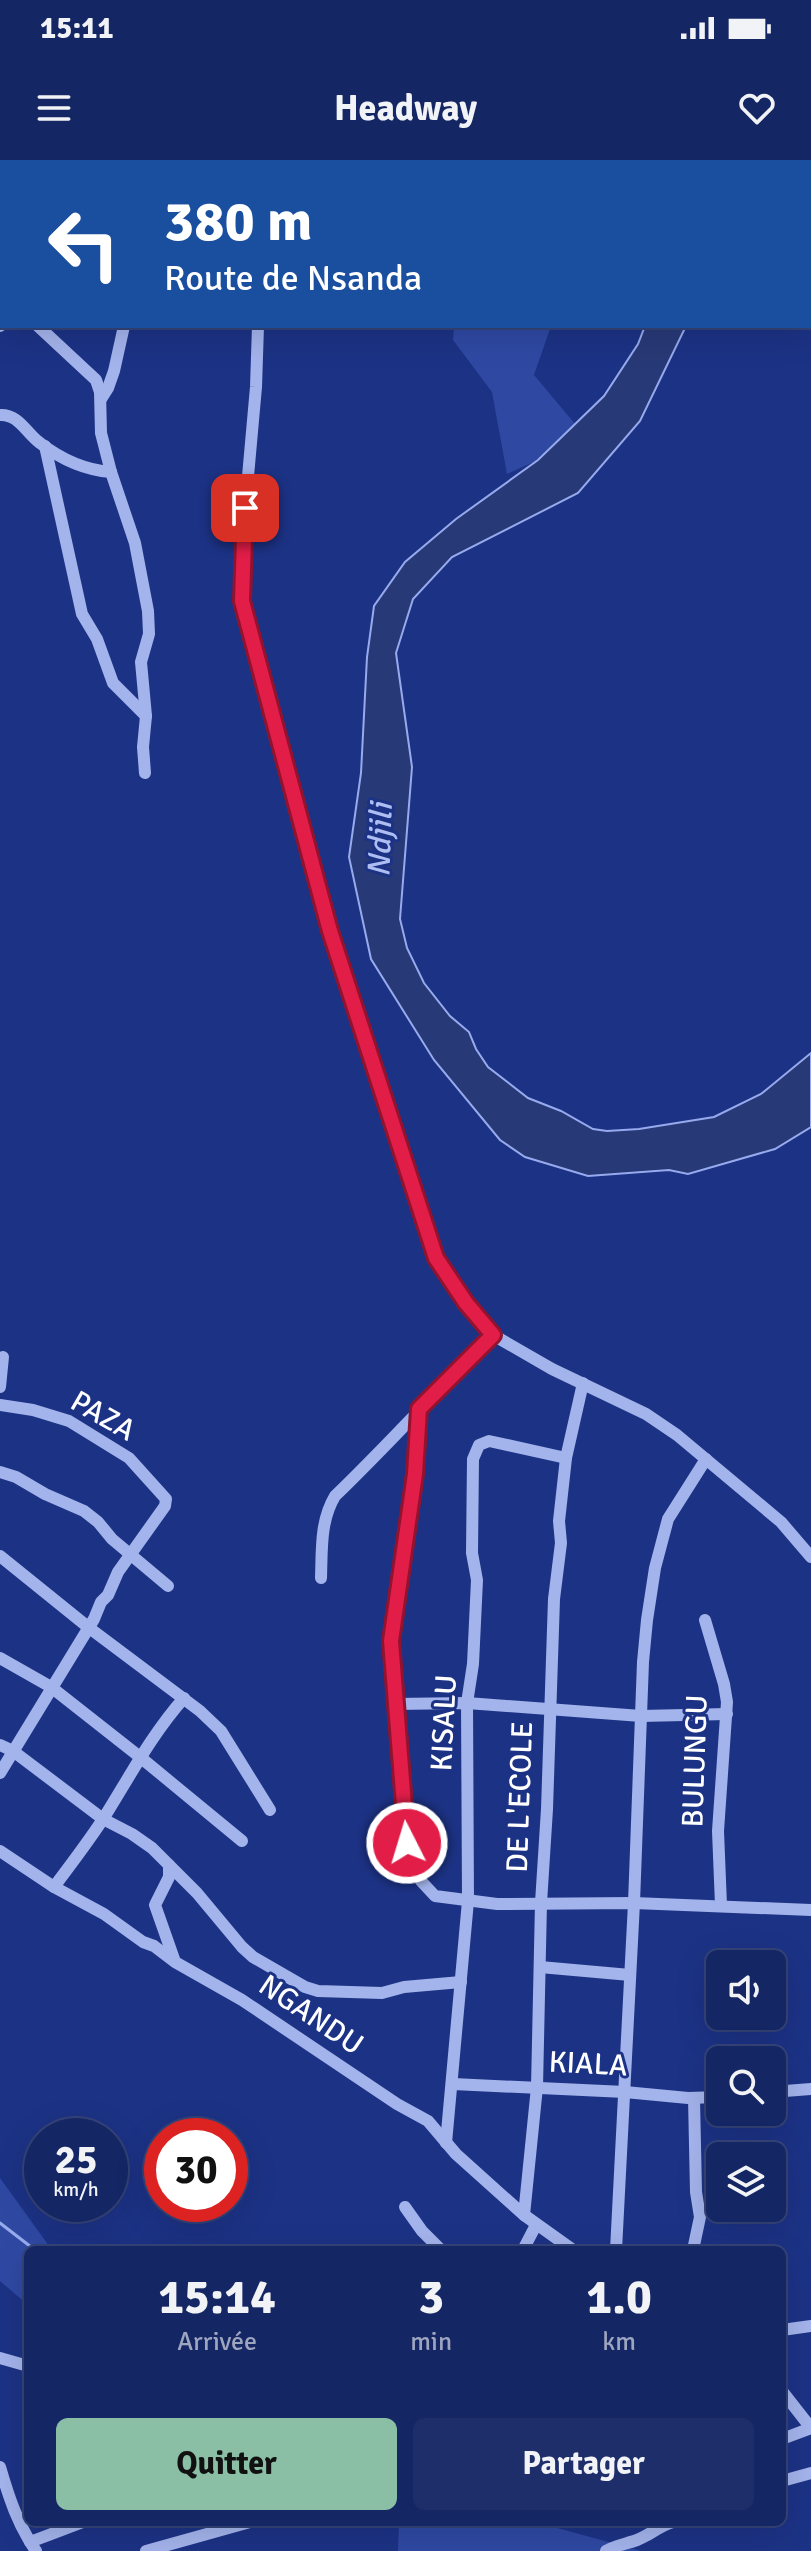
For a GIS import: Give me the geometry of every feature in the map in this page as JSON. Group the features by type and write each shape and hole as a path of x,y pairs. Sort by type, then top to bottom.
{"street":[{"path":"40,328 96,380 101,399 101,433 135,543 148,611 149,634 141,662 146,716 143,747 145,773"},
{"path":"101,399 114,371 124,328"},
{"path":"258,328 243,532 242,601 330,931 436,1258 466,1303 493,1335 552,1369 646,1414 677,1435 781,1522 811,1557"},
{"path":"0,415 15,418 45,446 84,469 111,472"},
{"path":"45,446 82,614 97,639 113,683 146,716"},
{"path":"321,1578 324,1522 327,1508 335,1496 493,1335"},
{"path":"0,1387 3,1357"},
{"name":"DE L'ECOLE","path":"524,2215 537,2087 541,1903 554,1599 561,1543 559,1521 566,1458 583,1383"},
{"name":"PAZA","path":"0,1405 33,1410 69,1421 129,1458 166,1499 165,1506 131,1554"},
{"path":"419,1409 415,1474 391,1641 407,1843 421,1881 428,1891 435,1896 497,1904 634,1903 811,1910"},
{"name":"KISALU","path":"446,2143 468,1901 467,1703 473,1664 477,1580 472,1553 475,1453 479,1445 489,1441 566,1458"},
{"path":"616,2246 643,1662 655,1568 668,1519 706,1459"},
{"path":"0,1472 84,1511 168,1586"},
{"path":"0,1773 131,1554"},
{"path":"0,1556 88,1627 184,1698 221,1731 270,1810"},
{"name":"BULUNGU","path":"705,1620 724,1684 727,1714 718,1831 721,1905"},
{"path":"0,1658 51,1687 242,1841"},
{"path":"54,1887 103,1819 169,1714 184,1698"},
{"path":"395,1704 467,1703 641,1716 727,1714"},
{"path":"0,1745 13,1751 103,1819 142,1841 197,1893 253,1957 305,1987 318,1991 382,1993 404,1987 461,1982"},
{"name":"NGANDU","path":"0,1851 54,1887 104,1914 175,1962 242,2000 397,2104 428,2121 446,2143 524,2215 567,2246"},
{"path":"169,1865 169,1877 155,1905 175,1962"},
{"path":"540,1967 630,1975"},
{"name":"KIALA","path":"453,2084 706,2098"},
{"path":"786,2091 811,2089"},
{"path":"694,2098 696,2192 700,2217 694,2246"},
{"path":"405,2207 436,2246"},
{"path":"525,2246 536,2225"},
{"path":"786,2329 811,2326"},
{"path":"0,2358 24,2365"},
{"path":"786,2396 811,2428 786,2437"},
{"path":"0,2467 9,2500 21,2529 33,2547 75,2526"},
{"path":"786,2481 806,2475"},
{"path":"146,2551 236,2526"},
{"path":"606,2551 638,2540 661,2526"}],"shaded area":[{"path":"454,328 550,328 534,375 575,424 538,460 507,474 492,392 453,340"},
{"path":"0,2178 24,2211 24,2222 32,2222 49,2246 24,2246 24,2302 0,2281"},
{"path":"399,2526 550,2526 641,2551 398,2551"}],"water":[{"name":"Ndjili","path":"644,328 685,328 640,421 578,493 452,557 413,599 396,653 412,767 400,919 407,948 424,983 450,1016 469,1032 488,1067 528,1098 561,1111 593,1129 607,1131 714,1117 761,1094 811,1053 811,1127 775,1149 688,1174 669,1170 588,1176 525,1157 500,1140 434,1060 371,959 349,857 361,773 367,657 374,606 405,562 456,519 538,460 604,396 638,344"}],"waterway":[{"path":"0,2223 30,2246"}],"route":[{"path":"245,508 242,601 330,931 436,1258 466,1303 493,1335 419,1409 415,1474 391,1641 407,1843"}]}
